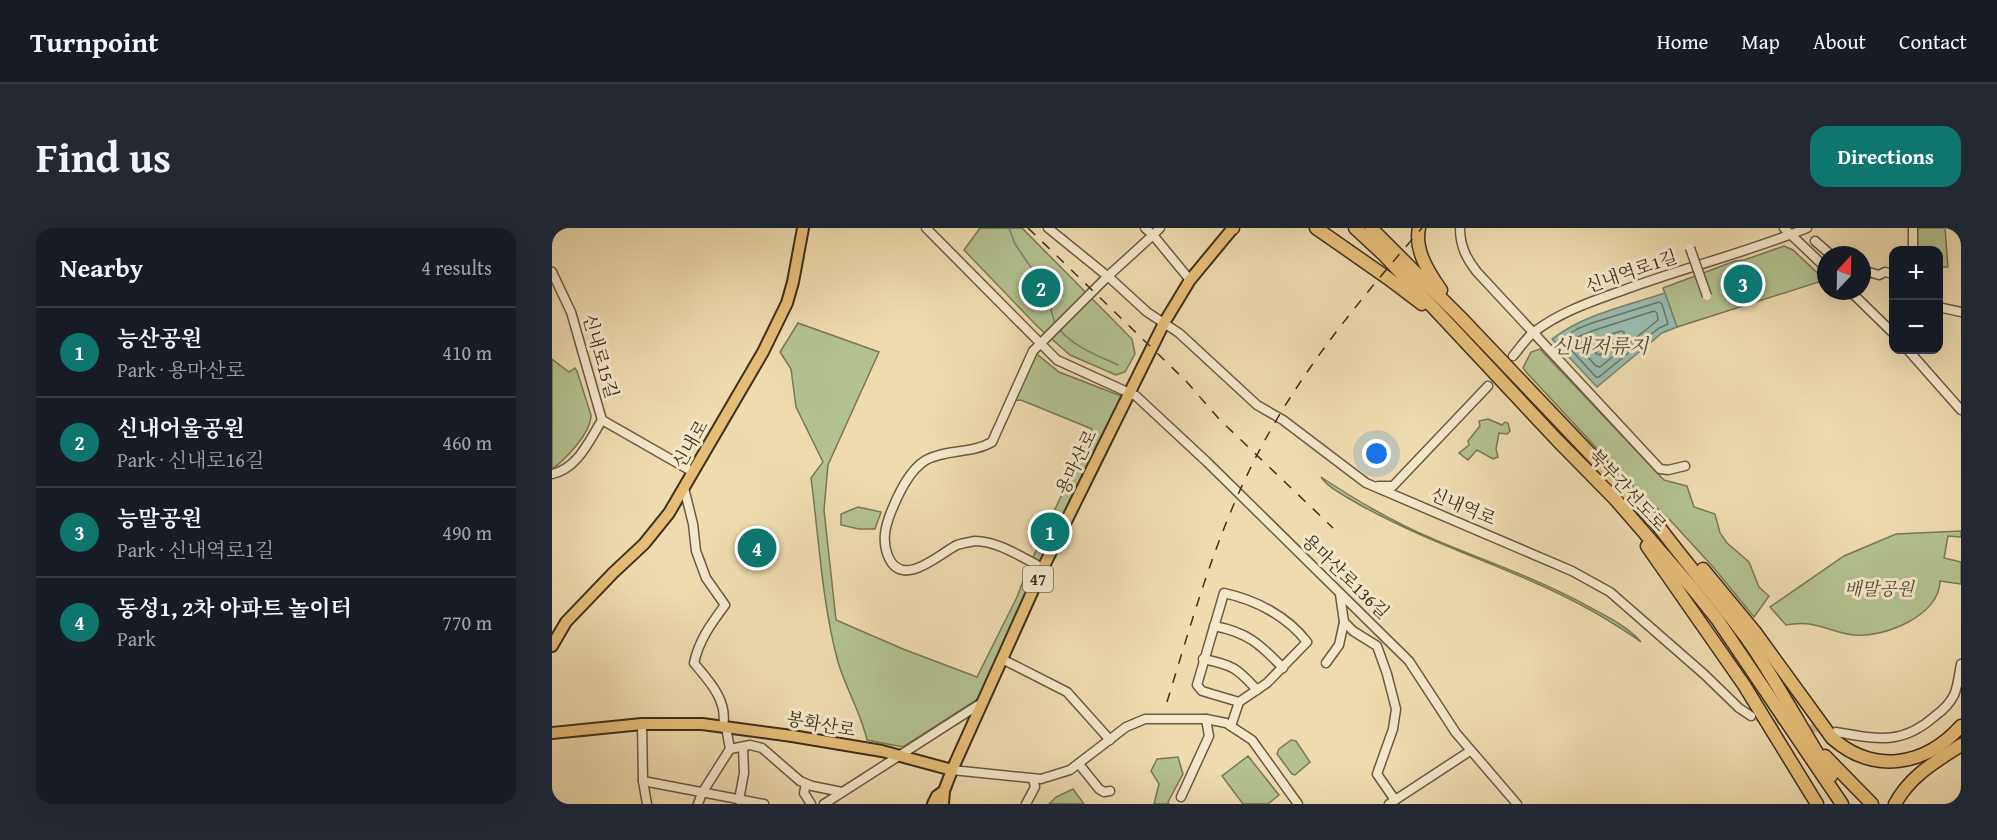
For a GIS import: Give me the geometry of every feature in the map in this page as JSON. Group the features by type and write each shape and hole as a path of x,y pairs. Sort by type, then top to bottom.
{"highway":[{"path":"1316,228 1389,279 1455,330"},
{"name":"북부간선도로","path":"1354,228 1383,254 1616,500 1693,589 1717,620 1842,804"},
{"name":"북부간선도로","path":"1371,228 1461,318 1657,524 1751,645 1809,741 1851,804"},
{"path":"1419,228 1418,237 1423,260 1433,279 1461,318"},
{"path":"1616,500 1744,685 1817,804"},
{"path":"1657,524 1681,545 1717,585 1755,632 1818,721 1840,745 1870,759 1902,761 1930,752 1961,726"},
{"path":"1717,620 1799,764 1827,804"},
{"path":"1809,741 1872,804"},
{"path":"1895,804 1919,773 1958,747"}],"main road":[{"name":"신내로","path":"552,646 566,622 644,544 663,521 684,488 762,352 787,303 804,228"},
{"name":"용마산로","path":"943,804 944,790 952,770 1043,568 1129,392 1164,323 1190,280 1232,228"},
{"name":"봉화산로","path":"552,733 642,724 687,723 792,735 901,755 952,770"},
{"name":"용마산로","path":"933,804 944,790"}],"street":[{"name":"용마산로136길","path":"926,228 1040,345 1063,364 1141,399 1207,462 1409,661 1456,733 1517,804"},
{"name":"신내역로","path":"1048,228 1147,312 1179,333 1257,405 1283,420 1366,483 1572,571 1604,588 1705,675 1739,708 1751,716"},
{"path":"1145,228 1190,280"},
{"path":"1043,568 992,544 976,541 959,544 916,570 897,568 885,549 885,526 910,476 927,459 992,442 1034,351 1107,277 1161,228"},
{"path":"1460,228 1461,246 1466,258 1532,334 1660,469 1668,470 1685,466"},
{"path":"1784,228 1817,260"},
{"name":"신내역로1길","path":"1513,356 1532,334 1555,318 1585,304 1650,280 1773,242 1807,228"},
{"path":"1913,228 1913,246"},
{"path":"1815,241 1821,246"},
{"path":"1690,248 1707,296"},
{"name":"신내로15길","path":"552,272 571,312 602,420 693,472"},
{"path":"1871,273 1879,275 1889,273"},
{"path":"1859,300 1889,330"},
{"path":"1943,308 1961,312"},
{"path":"1912,354 1961,410"},
{"path":"1366,483 1380,487 1394,486 1488,386"},
{"path":"552,474 566,469 580,456 602,420"},
{"path":"684,488 693,524 696,551 706,578 725,605 707,628 697,648 694,663 718,694 725,716 724,727 730,749 702,793 698,804"},
{"path":"1231,726 1239,702 1283,668 1307,642 1277,614 1266,607 1224,593 1196,682 1199,688 1239,702"},
{"path":"1326,663 1339,645 1344,622 1340,594"},
{"path":"1344,622 1353,631 1377,646 1388,674 1396,709 1377,774 1392,802 1470,751"},
{"path":"1214,626 1244,634 1262,646 1283,668"},
{"path":"1002,659 1067,692 1110,740"},
{"path":"1203,659 1235,667 1257,690"},
{"path":"1836,732 1881,739 1901,737 1924,726 1943,710 1954,696 1961,664"},
{"path":"824,804 983,702"},
{"name":"봉화산로","path":"952,770 1033,779 1058,774 1079,764 1126,727 1145,719 1206,719 1231,726 1252,740 1298,804"},
{"path":"1181,797 1209,736 1206,719"},
{"path":"642,724 643,780 647,804"},
{"path":"730,749 750,745 762,748 792,776 806,784 843,792"},
{"path":"739,800 744,772 743,747"},
{"path":"1079,764 1099,789 1104,792 1110,791"},
{"path":"1026,804 1035,787 1033,779"},
{"path":"643,780 764,804"},
{"path":"806,784 804,793 811,804"}],"green space":[{"path":"980,228 1022,228 1132,339 1135,354 1125,372 1116,375 1070,355 1037,326 964,250"},
{"path":"1916,228 1945,228 1948,267 1943,267 1943,246 1917,246"},
{"path":"1784,246 1793,250 1817,272 1817,283 1677,327 1663,288 1735,261"},
{"path":"798,323 879,352 828,465 824,510 836,620 977,677 1017,597 1027,570 1092,429 1021,400 1011,401 1033,351 1059,372 1121,396 978,699 903,747 867,740 838,662 825,594 811,478 823,462 796,407 791,369 780,352"},
{"path":"1540,349 1664,480 1687,486 1694,507 1715,514 1720,533 1727,543 1749,562 1759,587 1769,596 1754,617 1714,568 1670,520 1628,482 1523,368 1531,352"},
{"path":"552,359 569,372 575,368 591,415 587,430 582,437 564,459 552,469"},
{"path":"1488,419 1502,425 1505,422 1508,423 1510,431 1507,434 1499,433 1496,449 1498,457 1493,459 1477,450 1468,460 1459,453 1469,445 1468,441 1480,426 1479,421"},
{"path":"1321,477 1404,526 1534,580 1574,599 1619,624 1641,642 1604,618 1565,597 1516,574 1427,537 1383,517 1340,493"},
{"path":"858,507 881,512 875,529 859,529 841,525 841,514"},
{"name":"배말공원","path":"1961,531 1961,537 1948,536 1944,558 1961,562 1961,584 1940,581 1931,605 1908,622 1894,628 1880,633 1854,635 1809,624 1786,625 1770,607 1844,556 1896,534"},
{"path":"1291,740 1296,741 1310,762 1295,775 1277,754 1279,749"},
{"path":"1248,756 1279,795 1268,804 1243,804 1222,776"},
{"path":"1178,757 1183,774 1169,804 1154,804 1159,784 1151,771 1157,759"},
{"path":"1073,789 1084,804 1049,804 1056,797"}],"water":[{"name":"신내저류지","path":"1665,293 1677,327 1662,333 1597,387 1552,339 1592,317"}],"waterway":[{"path":"1009,228 1015,244 1045,288 1055,324"},
{"path":"1060,330 1079,346 1118,365"}],"tunnel":[{"path":"1751,716 1829,731"}],"railway":[{"path":"1028,228 1186,381 1220,420 1333,528"},
{"path":"1167,702 1224,527 1266,438 1285,405 1327,344 1422,228"}],"place":[{"name":"능말공원","path":"1743,284"},
{"name":"신내어울공원","path":"1041,288"},
{"name":"능산공원","path":"1050,532"},
{"name":"동성1, 2차 아파트 놀이터","path":"757,548"}]}
